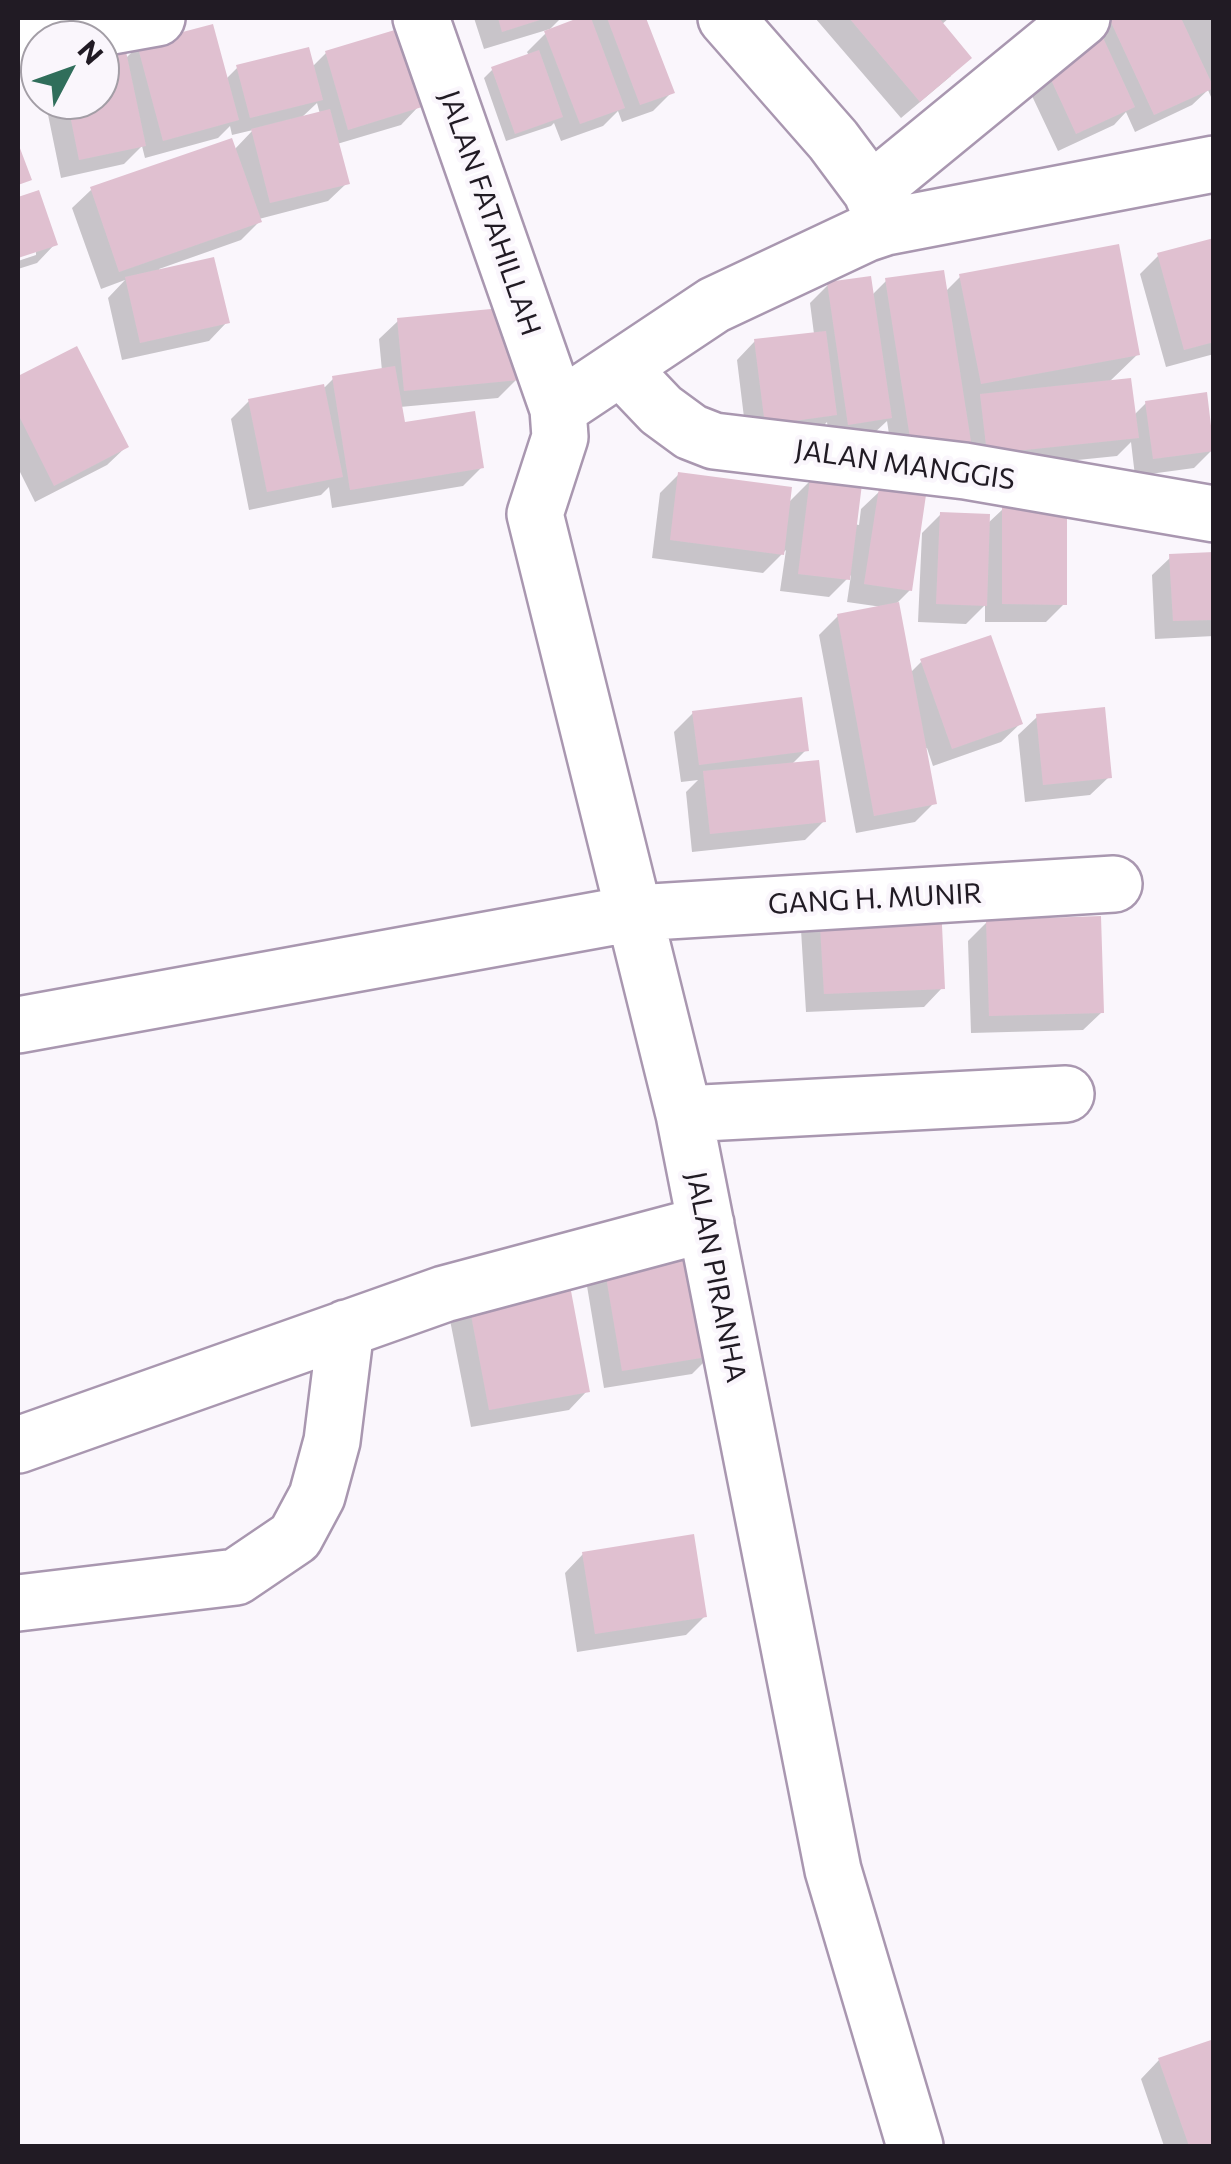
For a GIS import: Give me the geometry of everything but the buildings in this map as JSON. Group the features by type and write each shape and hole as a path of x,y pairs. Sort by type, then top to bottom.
{"street":[{"path":"18,43 157,18"},
{"name":"JALAN FATAHILLAH","path":"421,18 558,409"},
{"path":"726,18 833,140 878,209"},
{"path":"558,409 714,305 865,234 878,209 1082,18"},
{"path":"878,209 1214,164"},
{"name":"JALAN MANGGIS","path":"621,368 662,410 691,432 714,442 965,470 1214,514"},
{"name":"JALAN PIRANHA","path":"558,409 560,436 536,514 684,1114 832,1870 915,2146"},
{"name":"GANG H. MUNIR","path":"18,1025 635,913 1114,884"},
{"path":"684,1114 1066,1094"},
{"path":"18,1445 444,1294 706,1224"},
{"path":"18,1603 236,1577 295,1537 317,1496 332,1441 346,1328"}]}
